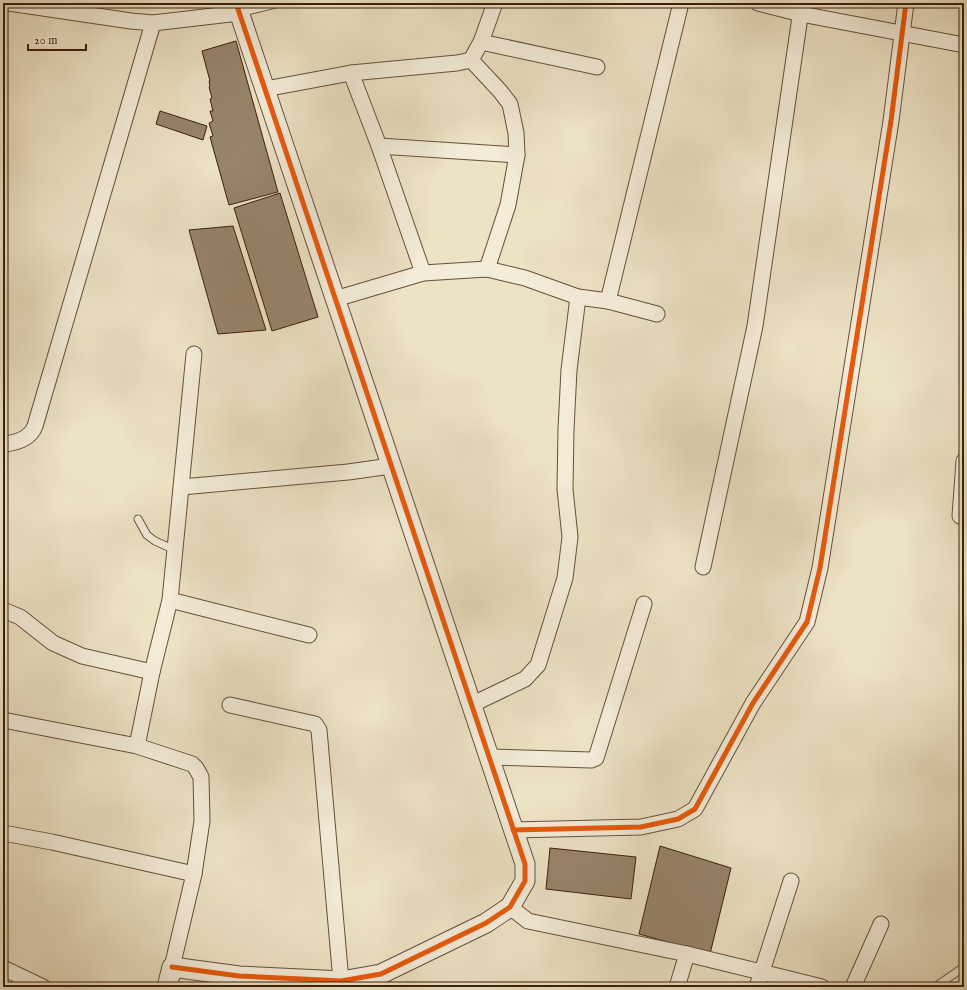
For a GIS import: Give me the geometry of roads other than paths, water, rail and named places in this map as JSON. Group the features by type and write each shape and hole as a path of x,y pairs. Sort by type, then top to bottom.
{"street":[{"path":"9,3 153,23 205,18 238,8 525,864 525,881 510,907 486,923 380,980 239,976 172,967"},
{"path":"265,89 351,73 457,63 471,60 482,42 495,3"},
{"path":"608,302 681,3"},
{"path":"758,3 802,8 964,45"},
{"path":"514,830 641,827 678,819 695,809 753,703 807,622 820,568 891,121 906,3"},
{"path":"703,567 755,326 802,8"},
{"path":"3,444 23,439 35,426 153,23"},
{"path":"482,42 597,67"},
{"path":"471,60 510,104 516,133 518,155 508,205 487,269"},
{"path":"351,73 379,146 423,273"},
{"path":"379,146 518,155"},
{"path":"335,299 423,273 487,269 525,278 578,297 608,302 657,314"},
{"path":"471,705 525,679 538,665 565,578 570,537 565,489 568,370 578,297"},
{"path":"137,746 152,672 170,600 194,354"},
{"path":"960,516 964,461"},
{"path":"182,487 325,474 391,466"},
{"path":"170,600 309,635"},
{"path":"489,757 591,760 596,758 644,604"},
{"path":"3,610 20,616 53,643 82,656 152,672"},
{"path":"230,705 315,724 320,730 341,980"},
{"path":"3,720 137,746 192,764 196,768 201,777 202,821 194,874 167,987"},
{"path":"3,833 52,842 194,874"},
{"path":"757,987 791,881"},
{"path":"510,907 528,921 687,954 822,987"},
{"path":"853,987 881,924"},
{"path":"677,987 687,954"},
{"path":"3,968 43,987"}],"lane":[{"path":"238,8 280,3"},
{"path":"138,519 147,535 155,542 175,550"},
{"path":"935,987 964,967"}]}
